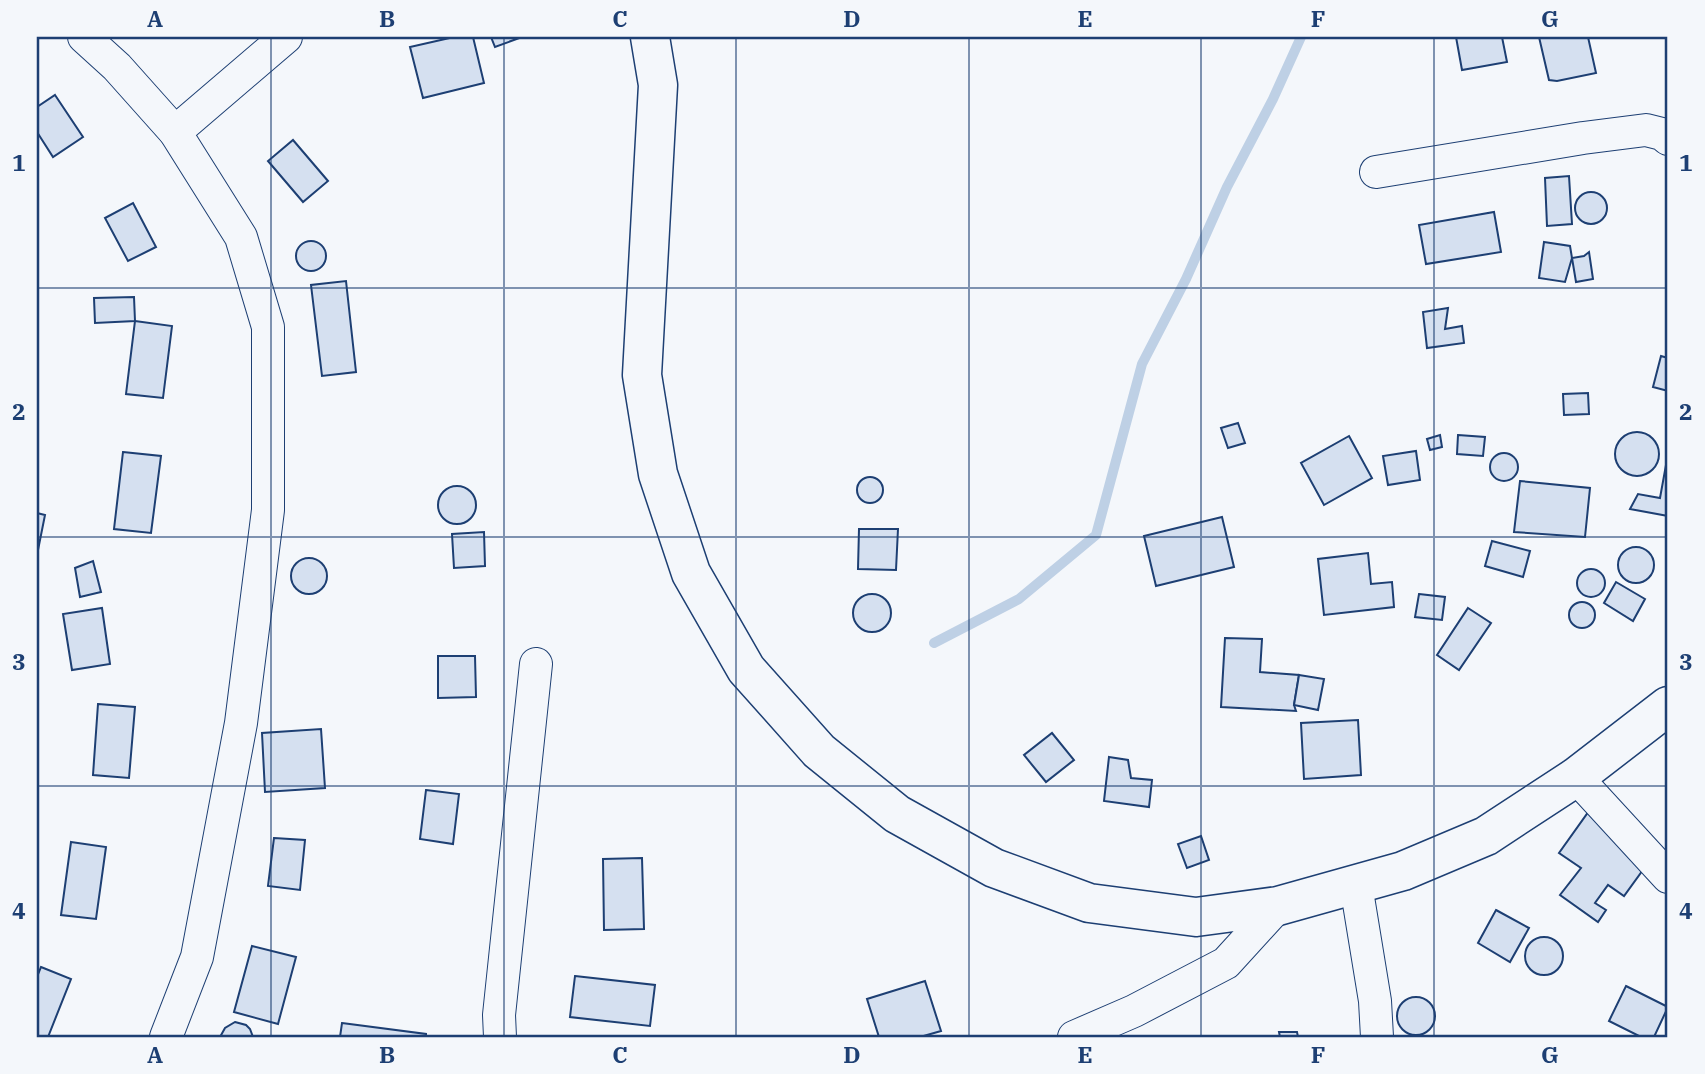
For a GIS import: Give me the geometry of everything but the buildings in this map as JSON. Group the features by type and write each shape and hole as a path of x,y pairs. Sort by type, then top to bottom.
{"street":[{"path":"84,37 117,67 175,132 241,237 268,327 268,497 241,723 197,957 166,1037"},
{"path":"175,132 286,37"},
{"path":"650,37 658,85 642,375 658,474 691,573 746,668 819,751 897,814 994,869 1089,903 1196,917 1278,906 1403,871 1486,836 1576,777 1668,706"},
{"path":"1376,172 1646,130 1662,134 1668,139"},
{"path":"500,1037 499,1015 536,664"},
{"path":"1576,777 1668,877"},
{"path":"1356,885 1375,1001 1377,1037"},
{"path":"1074,1037 1133,1011 1226,962 1278,906"}],"waterway":[{"path":"934,643 1019,599 1096,535 1142,364 1186,279 1227,187 1273,99 1301,37"}]}
